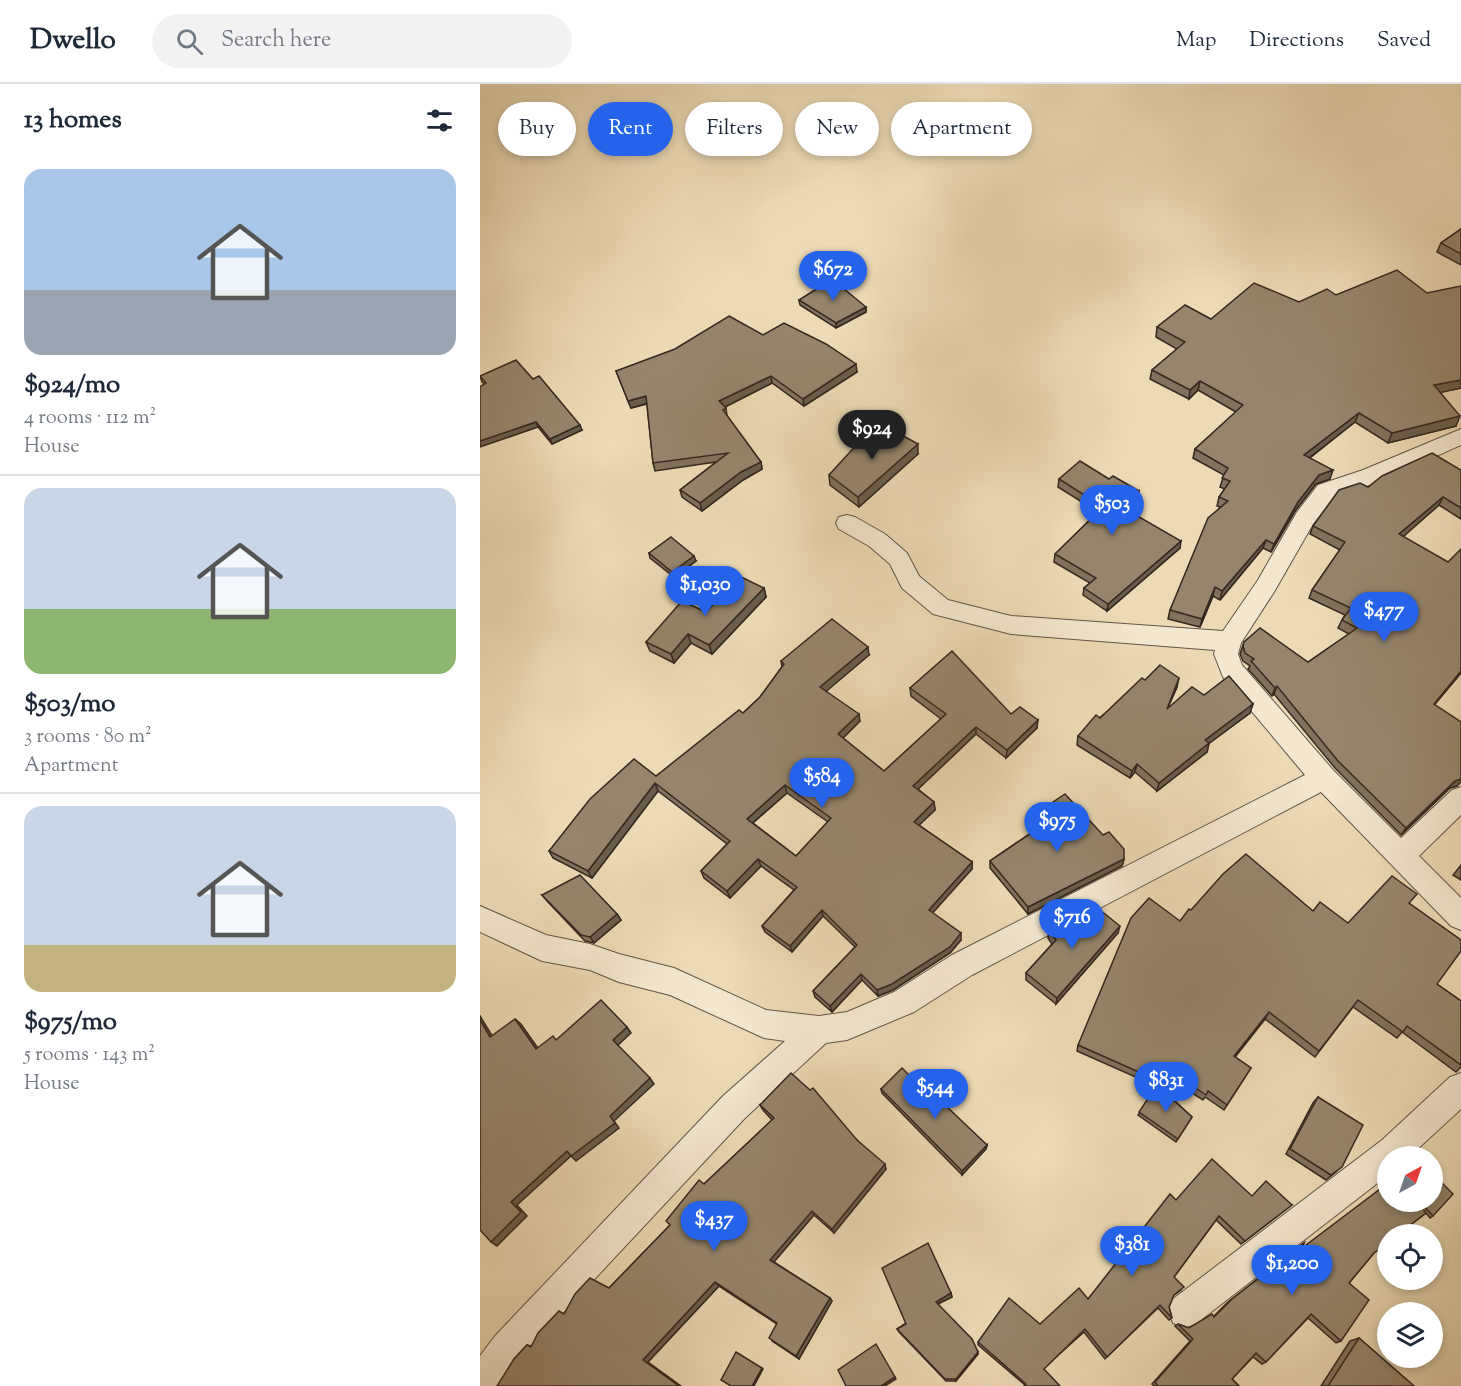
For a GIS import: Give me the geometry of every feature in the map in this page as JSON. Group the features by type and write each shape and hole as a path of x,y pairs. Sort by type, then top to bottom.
{"street":[{"path":"1461,436 1371,476 1326,490 1305,518 1266,586 1229,641 1226,654 1232,670 1324,778 1461,917"},
{"path":"847,524 877,540 899,559 909,582 941,607 1011,625 1229,641"},
{"path":"483,924 514,933 542,948 590,957 619,968 674,982 764,1024 819,1030 847,1026 904,1002 962,965 1324,778"},
{"path":"1400,856 1461,798"},
{"path":"480,1384 507,1348 734,1107 819,1030"},
{"path":"1185,1311 1393,1151 1461,1088"}],"building":[{"path":"1461,229 1461,254 1441,243"},
{"path":"1397,270 1427,293 1461,286 1461,380 1434,385 1460,416 1392,433 1359,413 1304,455 1333,470 1319,475 1298,502 1274,544 1266,540 1222,591 1215,587 1202,619 1170,610 1208,518 1228,501 1219,497 1230,481 1222,478 1228,468 1195,449 1243,405 1200,381 1190,390 1152,370 1185,342 1157,327 1185,305 1211,319 1254,283 1299,302 1327,289 1336,295"},
{"path":"832,279 866,307 836,323 799,300"},
{"path":"729,316 763,335 784,323 826,344 856,364 803,399 771,376 719,401 726,408 723,410 761,462 741,472 700,503 680,490 728,453 653,463 646,396 628,401 616,371 675,349"},
{"path":"516,360 533,379 539,376 580,425 550,439 536,422 480,441 480,387 486,383 480,376"},
{"path":"887,427 918,444 858,497 829,475 861,440 868,444"},
{"path":"1432,453 1461,470 1461,508 1443,497 1399,534 1448,562 1461,549 1461,671 1434,704 1461,722 1461,779 1455,781 1406,828 1338,761 1277,686 1275,688 1251,661 1254,659 1245,653 1243,646 1244,642 1260,628 1308,662 1357,628 1342,620 1351,608 1312,590 1345,542 1313,526 1339,490 1360,483 1368,487 1382,476"},
{"path":"1080,461 1109,479 1113,476 1139,491 1122,507 1181,541 1108,604 1084,588 1096,578 1055,554 1103,507 1059,479"},
{"path":"671,537 694,556 672,572 649,553"},
{"path":"739,576 764,588 709,645 688,634 671,654 646,642 682,601 706,612"},
{"path":"832,619 868,647 820,687 859,714 838,734 884,771 946,714 910,688 952,651 1011,714 1020,707 1038,720 1007,750 976,727 913,786 934,802 914,822 972,862 929,910 961,933 950,947 892,984 877,990 861,974 830,1006 813,991 857,945 822,910 790,946 762,926 797,887 758,859 727,891 701,871 730,841 655,783 588,871 549,851 590,799 634,759 656,776 739,710 743,713 760,697 784,664 781,661","holes":["785,785 831,818 796,856 747,819"]},
{"path":"1160,665 1179,678 1167,709 1192,687 1204,695 1229,676 1253,704 1205,740 1209,743 1159,783 1137,764 1132,771 1078,736 1096,715 1100,718 1142,678 1145,680"},
{"path":"1065,794 1103,835 1109,832 1124,849 1124,859 1028,907 990,861 1043,825 1034,815"},
{"path":"1246,854 1313,911 1320,902 1348,923 1392,876 1417,894 1409,903 1461,940 1461,951 1437,984 1461,1001 1461,1065 1407,1026 1403,1032 1358,1000 1319,1051 1269,1012 1234,1056 1251,1068 1227,1105 1208,1091 1206,1095 1184,1080 1177,1089 1078,1045 1131,918 1149,898 1180,921 1223,874"},
{"path":"580,875 617,914 590,937 581,935 542,895"},
{"path":"1095,906 1120,926 1057,998 1026,973 1056,940 1049,931"},
{"path":"601,1000 627,1027 613,1040 650,1078 610,1116 615,1123 571,1156 567,1151 511,1202 521,1212 491,1242 480,1230 480,1020 490,1037 515,1019 536,1049 553,1036 556,1040"},
{"path":"902,1068 940,1106 943,1103 987,1145 962,1171 881,1089"},
{"path":"791,1073 810,1090 813,1088 857,1140 885,1164 832,1229 812,1211 770,1260 830,1298 796,1356 769,1338 777,1323 715,1282 643,1360 679,1386 497,1386 514,1359 527,1345 531,1347 538,1333 559,1311 564,1314 575,1294 590,1278 609,1288 670,1225 666,1221 699,1180 704,1184 774,1118 760,1105"},
{"path":"1157,1085 1192,1117 1178,1139 1139,1112"},
{"path":"1318,1097 1363,1125 1342,1167 1331,1175 1290,1149"},
{"path":"1212,1159 1252,1196 1266,1181 1292,1205 1245,1241 1219,1216 1174,1277 1184,1287 1174,1295 1169,1307 1172,1318 1160,1305 1107,1357 1085,1329 1044,1369 1060,1386 1024,1386 1026,1384 978,1342 1009,1298 1040,1324 1079,1288 1088,1299 1170,1194 1176,1200"},
{"path":"1443,1184 1453,1194 1443,1205"},
{"path":"1377,1191 1377,1212 1426,1213 1411,1224 1377,1224 1377,1251 1349,1283 1369,1300 1341,1341 1311,1314 1266,1362 1256,1353 1232,1379 1239,1386 1158,1386 1155,1382 1193,1339 1178,1324 1189,1328 1212,1314 1214,1317 1232,1299 1304,1243 1302,1248"},
{"path":"928,1243 951,1293 936,1302 972,1339 978,1352 956,1379 945,1379 897,1329 906,1324 882,1268"},
{"path":"1359,1338 1377,1354 1377,1368 1393,1368 1414,1386 1328,1386"},
{"path":"876,1344 895,1377 881,1386 846,1386 838,1370"},
{"path":"736,1352 762,1368 752,1386 731,1386 721,1380"}]}
